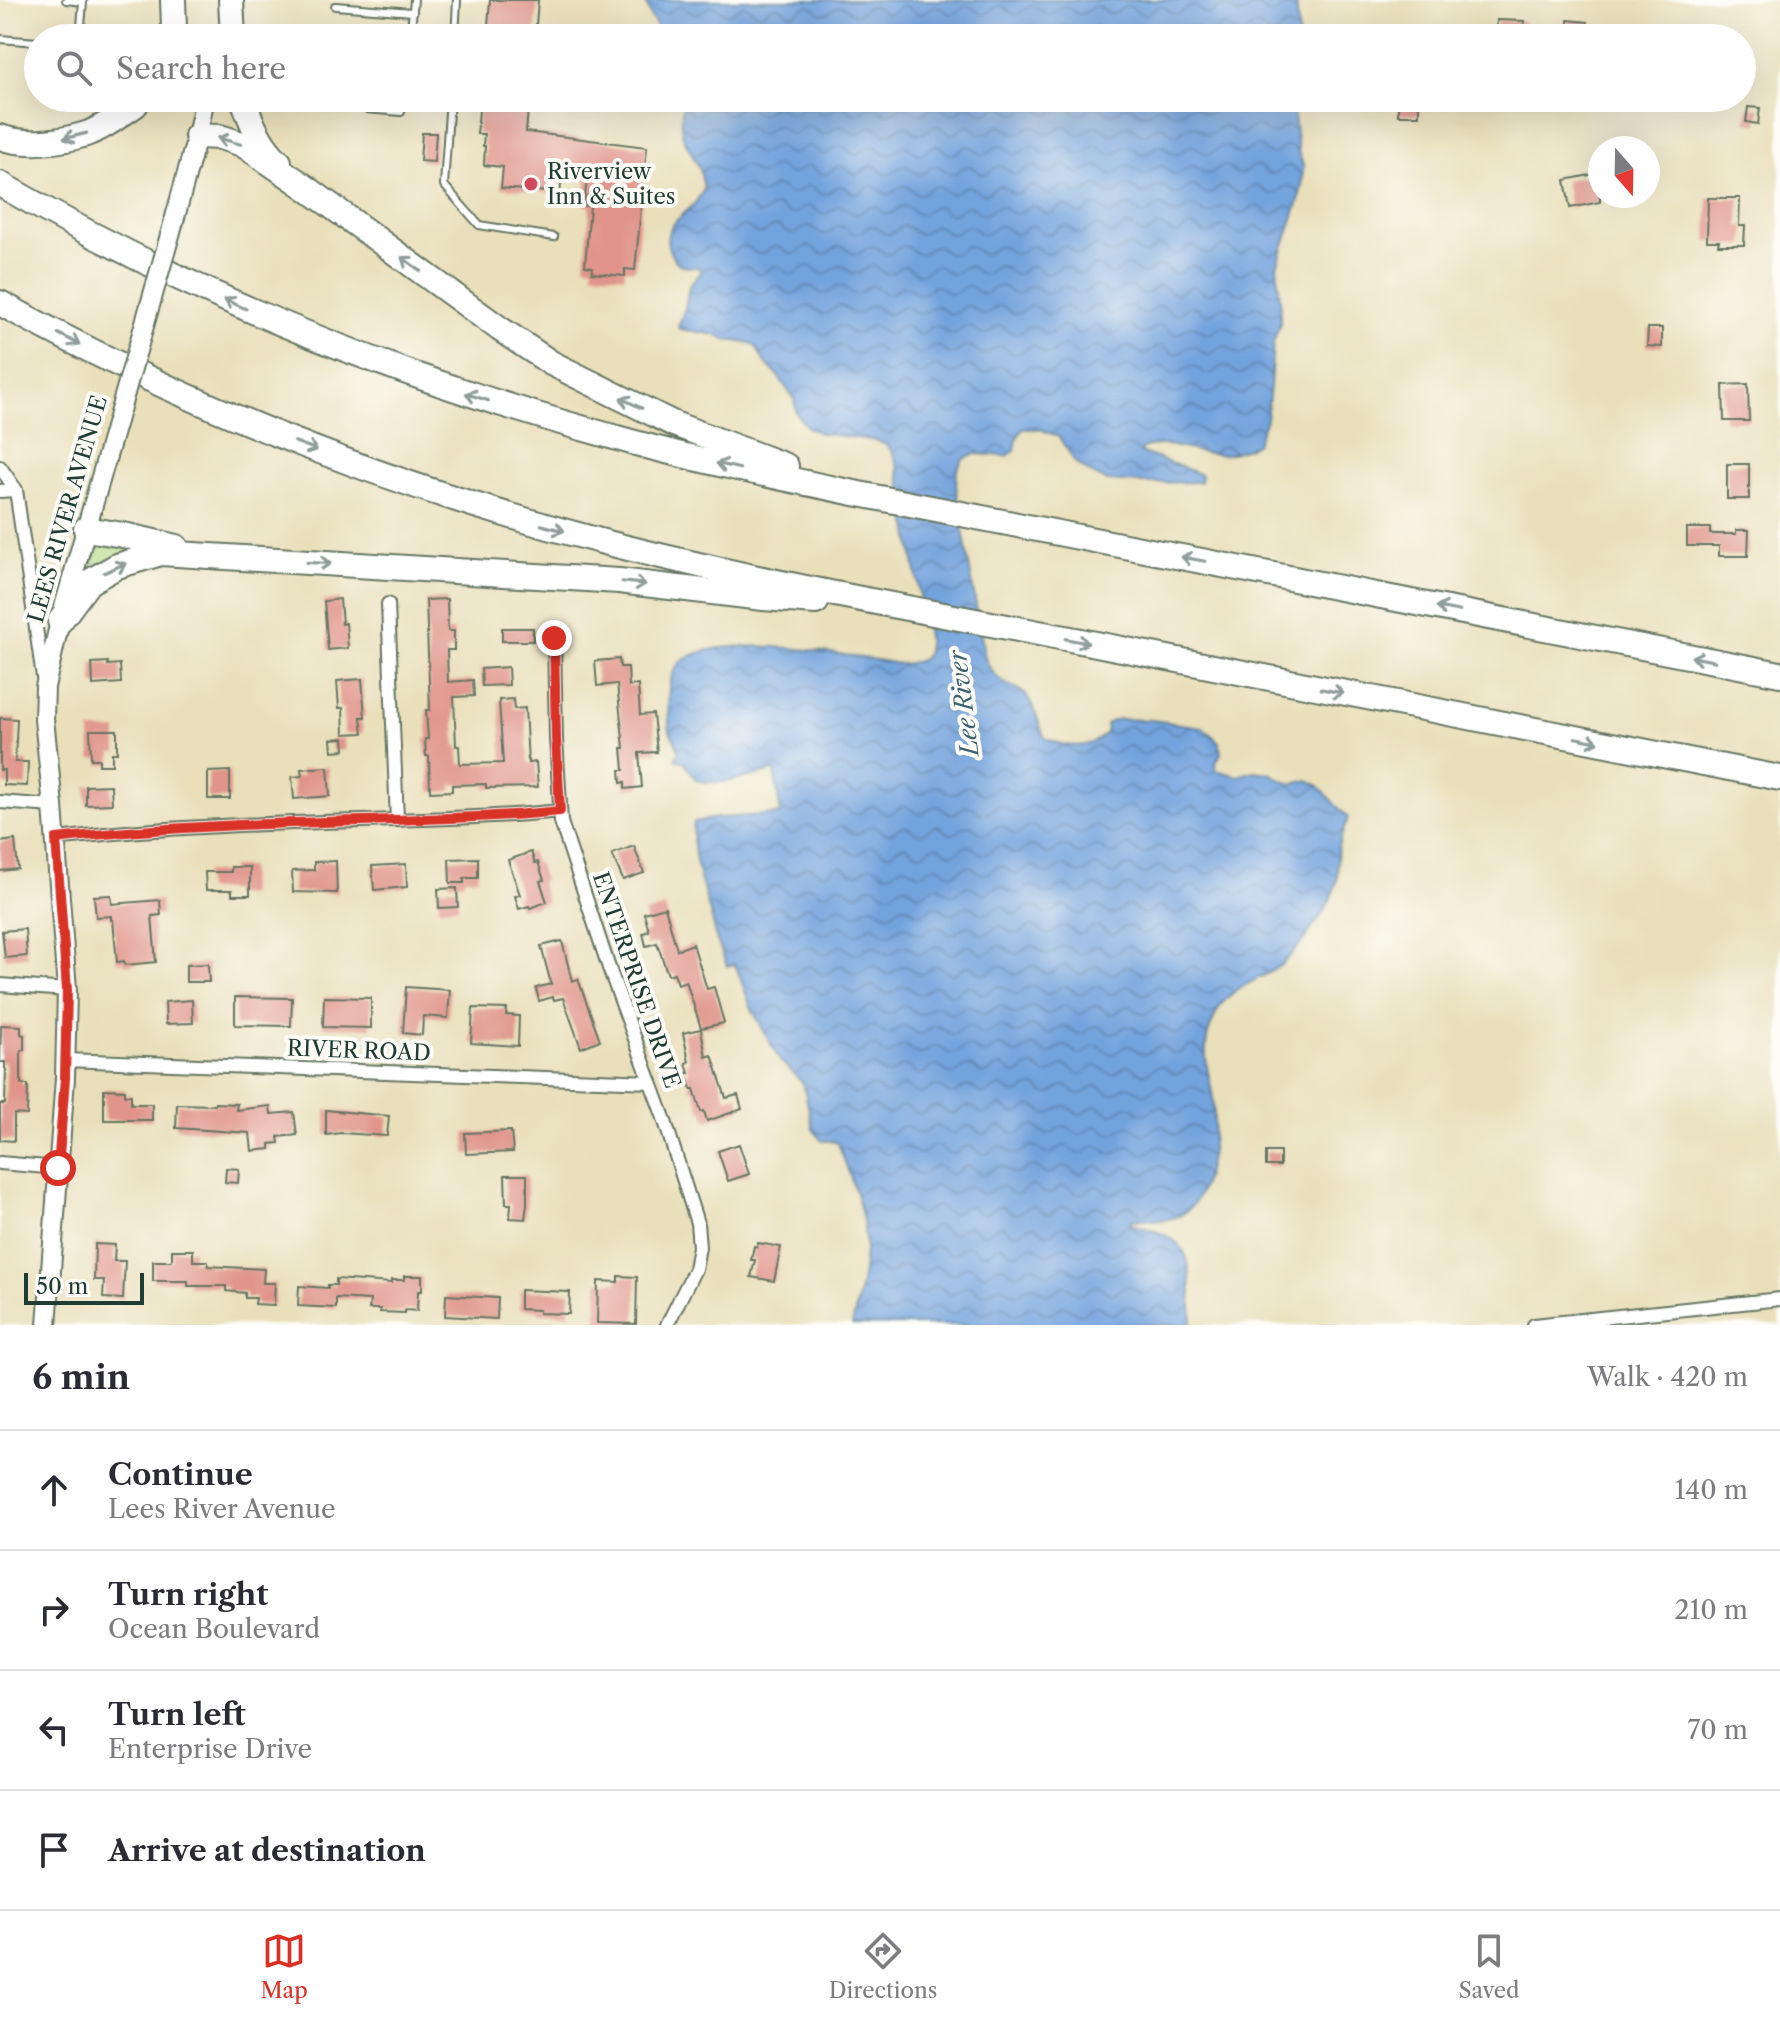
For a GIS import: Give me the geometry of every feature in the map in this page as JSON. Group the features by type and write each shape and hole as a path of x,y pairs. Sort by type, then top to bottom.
{"highway":[{"path":"173,0 174,24"},
{"path":"231,0 232,24"},
{"path":"0,137 34,142 64,139 88,133 123,112"},
{"path":"249,112 272,156 304,186"},
{"path":"197,136 220,137 242,144 551,363 674,424 859,494"},
{"path":"0,184 192,284 298,331 408,374 631,442 859,494 1780,674"},
{"path":"0,303 107,359 324,453 435,492 547,526 661,556 900,606 1780,778"},
{"path":"86,529 241,559"},
{"path":"60,621 89,582 117,566 161,553 619,581 785,600 900,606"}],"main road":[{"path":"225,24 231,0"},
{"name":"LEES RIVER AVENUE","path":"47,1325 67,990 44,719 45,687 60,621 202,112"}],"street":[{"path":"0,467 16,490 45,687"},
{"path":"0,491 16,490"},
{"path":"388,604 397,820"},
{"name":"ENTERPRISE DRIVE","path":"554,638 561,822 694,1207 699,1247 695,1269 667,1325"},
{"path":"0,802 53,806"},
{"path":"56,839 110,832 497,817 560,811"},
{"path":"0,985 67,990"},
{"name":"RIVER ROAD","path":"65,1060 651,1082"},
{"path":"0,1163 58,1168"},
{"path":"1534,1325 1780,1299"}],"lane":[{"path":"66,0 83,2 81,24"},
{"path":"412,24 414,0"},
{"path":"456,24 457,0"},
{"path":"335,6 413,12"},
{"path":"0,39 24,41"},
{"path":"449,112 444,185 479,225 554,237"}],"green space":[{"path":"98,544 140,549 92,567"}],"water":[{"path":"644,0 1296,0 1298,24 655,24"},
{"name":"Lee River","path":"682,112 1294,112 1298,151 1303,165 1302,185 1277,266 1280,323 1273,343 1266,419 1256,444 1226,454 1163,445 1143,448 1141,452 1201,475 1200,482 1106,481 1075,462 1059,437 1040,429 1023,429 1017,438 1015,451 1007,456 976,454 963,459 957,470 956,485 985,658 998,678 1026,696 1045,738 1061,744 1086,745 1107,731 1106,724 1118,719 1203,727 1219,742 1221,753 1216,770 1238,776 1254,771 1270,773 1293,784 1308,780 1318,785 1348,818 1338,847 1336,884 1321,915 1282,964 1239,989 1224,1002 1212,1024 1206,1053 1213,1098 1213,1126 1205,1177 1193,1205 1184,1213 1165,1220 1131,1220 1130,1224 1169,1237 1186,1255 1192,1321 1188,1325 852,1325 865,1250 864,1227 855,1190 838,1143 822,1141 813,1129 803,1083 780,1061 751,1007 735,964 727,966 714,933 694,848 694,822 781,814 774,771 726,782 696,780 684,761 675,758 678,750 669,727 669,688 673,673 682,661 701,652 726,647 820,651 900,664 921,660 926,654 928,642 898,468 888,446 878,441 820,433 808,428 797,415 794,399 751,343 726,340 678,327 689,286 702,271 698,267 679,264 671,254 667,237 672,225 704,189 700,169 683,137"}],"building":[{"path":"490,0 538,0 536,24 488,24"},
{"path":"1497,20 1524,21 1524,24 1497,24"},
{"path":"1568,20 1588,22 1588,24 1568,24"},
{"path":"1756,108 1760,108 1758,124 1746,122 1747,112 1756,112"},
{"name":"Riverview Inn & Suites","path":"479,112 528,112 526,132 647,147 635,270 625,269 625,276 592,273 593,267 585,266 590,206 584,206 587,179 562,177 560,193 501,188 503,167 484,165 484,134 477,134"},
{"path":"1398,112 1419,112 1419,115 1398,115"},
{"path":"422,133 436,133 434,162 420,161"},
{"path":"1588,175 1588,204 1570,208 1565,180"},
{"path":"1708,198 1740,198 1739,226 1745,226 1744,245 1718,245 1719,241 1707,241"},
{"path":"1648,328 1662,328 1662,347 1647,346"},
{"path":"1748,384 1749,421 1724,421 1723,385"},
{"path":"1727,464 1749,464 1749,499 1727,499"},
{"path":"1687,528 1710,528 1710,534 1736,534 1736,530 1749,530 1748,556 1719,556 1719,546 1687,546"},
{"path":"340,599 348,648 328,650 324,601"},
{"path":"447,599 448,631 454,631 454,650 447,650 448,682 473,680 474,696 454,697 460,764 503,763 499,700 513,699 514,709 525,708 528,763 536,762 538,787 452,785 452,791 430,792 425,739 428,739 426,710 430,710 426,600"},
{"path":"502,628 533,628 533,641 502,641"},
{"path":"619,659 620,667 628,667 629,686 638,685 640,715 653,714 657,752 639,753 642,787 625,789 620,770 624,770 624,748 617,684 597,686 595,661"},
{"path":"108,662 108,665 120,664 121,683 93,685 92,663"},
{"path":"508,667 509,685 482,686 481,669"},
{"path":"362,679 363,733 344,734 343,708 339,708 337,681"},
{"path":"0,718 17,719 15,762 28,762 27,786 4,785 4,770 0,770"},
{"path":"90,730 117,730 117,753 112,753 112,765 99,765 99,759 91,759"},
{"path":"344,738 345,750 332,751 331,739"},
{"path":"328,767 330,796 294,799 292,777 302,776 301,769"},
{"path":"230,771 230,799 208,799 208,772"},
{"path":"111,785 112,804 86,805 86,786"},
{"path":"15,840 18,869 0,871 0,842"},
{"path":"634,846 644,873 623,880 612,854"},
{"path":"531,852 544,880 540,881 547,902 519,909 515,896 520,895 508,860"},
{"path":"478,858 478,878 464,878 464,883 450,883 449,859"},
{"path":"336,861 337,893 293,892 292,871 314,870 314,862"},
{"path":"406,864 407,887 374,890 372,866"},
{"path":"231,867 250,867 250,895 232,895 232,890 206,890 205,872 231,872"},
{"path":"457,888 458,907 439,908 438,889"},
{"path":"111,895 112,904 160,900 161,915 152,916 156,962 125,965 124,961 117,962 113,920 111,916 96,917 94,896"},
{"path":"665,907 677,950 693,944 707,989 714,987 724,1023 701,1028 686,981 678,984 674,973 668,975 657,943 646,946 643,933 649,931 644,913"},
{"path":"25,929 27,956 5,958 2,931"},
{"path":"562,941 572,981 578,979 600,1040 581,1048 563,998 539,1001 536,988 551,984 541,946"},
{"path":"208,964 209,982 186,982 186,965"},
{"path":"406,987 450,990 448,1018 423,1016 422,1035 403,1033"},
{"path":"235,997 292,998 291,1026 235,1025"},
{"path":"324,997 371,998 371,1028 323,1027"},
{"path":"192,1000 193,1023 166,1024 165,1002"},
{"path":"473,1008 507,1009 506,1015 519,1016 518,1046 471,1043"},
{"path":"1,1025 21,1026 21,1034 24,1035 21,1084 28,1085 27,1115 14,1114 14,1141 0,1140 0,1104 5,1104 6,1068 5,1062 0,1062"},
{"path":"701,1029 706,1057 712,1055 726,1098 738,1095 742,1109 707,1121 686,1073 689,1073 686,1063 689,1062 683,1033"},
{"path":"104,1089 125,1090 125,1095 131,1095 131,1104 152,1104 152,1120 104,1120"},
{"path":"177,1104 237,1104 236,1110 270,1106 271,1114 294,1112 297,1135 278,1137 279,1143 270,1144 270,1149 252,1151 250,1133 176,1128"},
{"path":"326,1110 389,1116 387,1136 326,1135"},
{"path":"511,1131 513,1152 466,1154 465,1133"},
{"path":"739,1144 749,1174 728,1181 718,1151"},
{"path":"1266,1152 1280,1152 1280,1166 1266,1166"},
{"path":"226,1168 239,1169 238,1183 225,1182"},
{"path":"505,1175 527,1175 525,1219 510,1218 511,1204 506,1204"},
{"path":"758,1243 781,1247 774,1281 751,1277 755,1260 751,1260 754,1246 757,1247"},
{"path":"95,1244 115,1245 114,1261 125,1261 123,1299 103,1298 104,1280 94,1280"},
{"path":"172,1250 193,1250 193,1261 208,1261 208,1266 264,1269 263,1283 275,1283 274,1305 255,1304 256,1298 245,1298 245,1293 226,1291 226,1286 188,1286 188,1281 153,1281 153,1261 172,1261"},
{"path":"404,1276 422,1276 417,1311 380,1312 380,1309 369,1309 370,1300 336,1298 336,1308 298,1306 299,1286 328,1288 328,1285 336,1285 336,1279 391,1283 391,1280 404,1280"},
{"path":"618,1276 637,1277 636,1324 597,1323 598,1281 618,1282"},
{"path":"520,1290 570,1292 569,1314 520,1309"},
{"path":"446,1295 498,1298 497,1319 445,1316"}],"place":[{"name":"Riverview Inn & Suites","path":"531,184"}],"route":[{"path":"58,1168 65,1078 67,990 56,839 110,832 497,817 560,811 554,638"}]}
